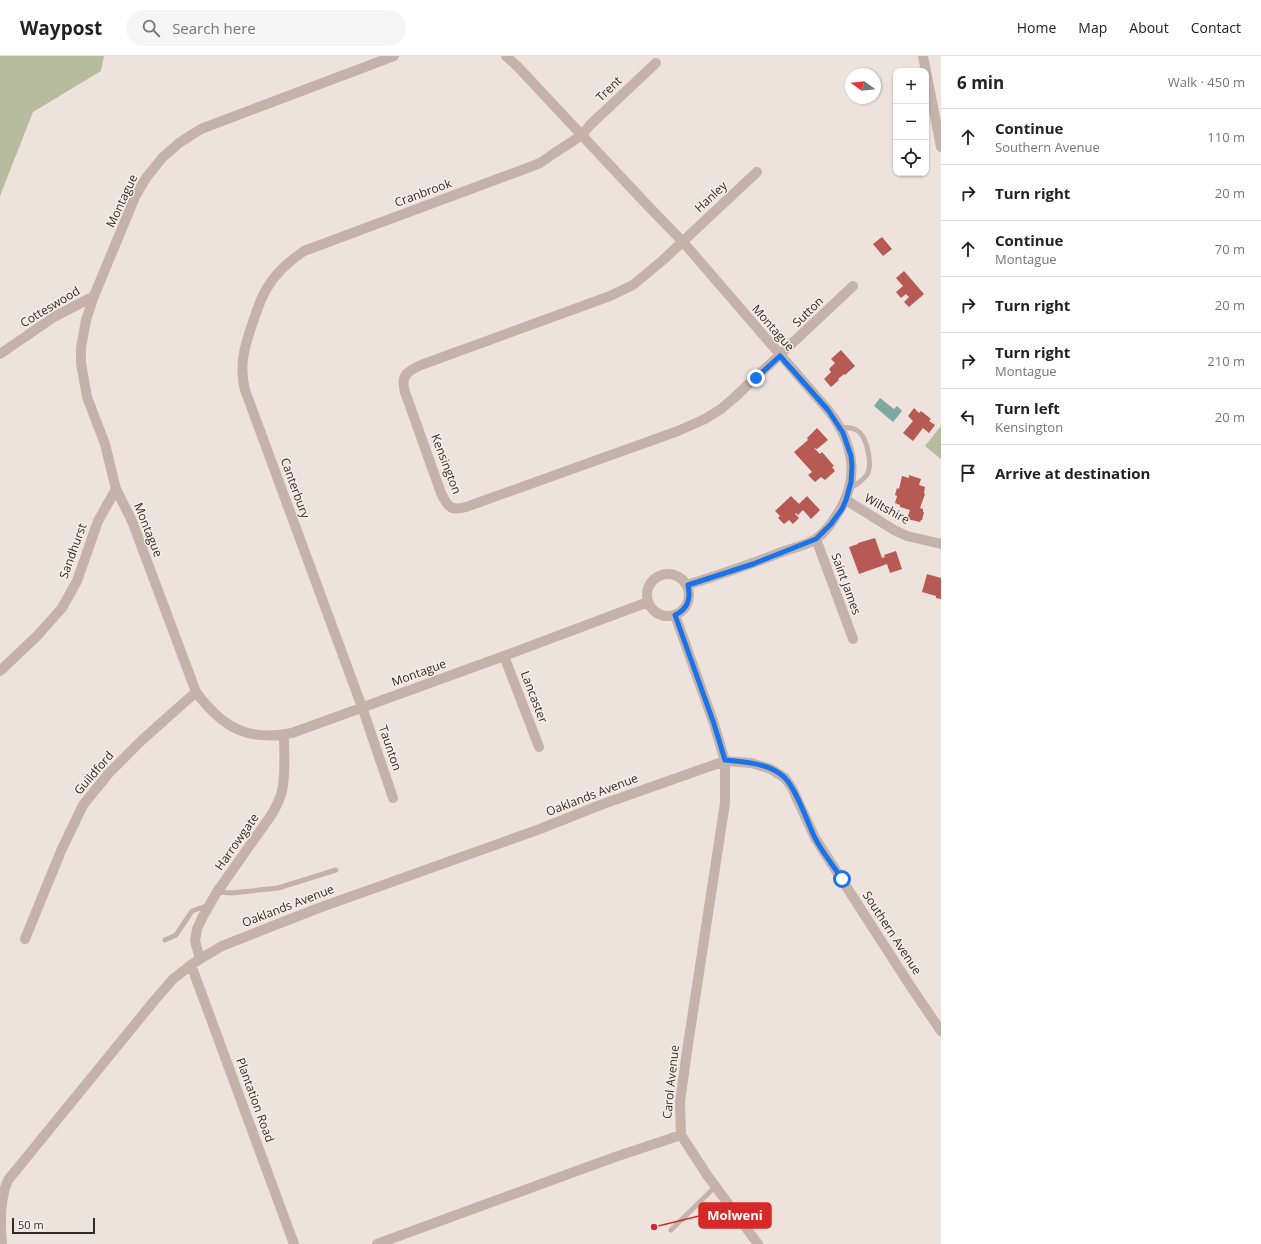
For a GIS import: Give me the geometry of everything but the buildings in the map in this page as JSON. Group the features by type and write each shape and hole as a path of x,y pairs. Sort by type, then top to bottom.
{"street":[{"name":"Montague","path":"394,56 202,129 179,144 162,158 146,178 135,197 94,296 86,320 81,348 81,363 87,396 105,444 116,489 132,521 196,692 206,706 227,724 251,734 269,736 284,735 504,656 648,602"},
{"name":"Montague","path":"506,56 683,242 828,410 840,428 848,444 851,456 851,482 846,500 842,509 831,524 816,539 753,564 688,585"},
{"path":"923,56 941,147"},
{"name":"Trent","path":"582,135 590,125 656,63"},
{"name":"Cranbrook","path":"275,278 291,261 308,249 540,163 582,135"},
{"name":"Hanley","path":"683,242 757,172"},
{"name":"Kensington","path":"683,242 633,285 610,296 421,365 410,370 406,374 403,382 405,392 441,492 447,504 456,509 460,509 678,431 705,419 721,409 780,356"},
{"name":"Canterbury","path":"275,278 267,288 247,339 242,364 243,381 362,707"},
{"name":"Sutton","path":"780,356 853,286"},
{"name":"Cotteswood","path":"0,354 54,317 94,296"},
{"name":"Sandhurst","path":"0,671 37,636 62,608 77,581 98,521 116,489"},
{"name":"Wiltshire","path":"846,500 894,530 907,536 941,544"},
{"name":"Saint James","path":"816,539 853,639"},
{"path":"662,574 676,575 688,585 689,599 686,606 682,612 675,615 669,617 662,616 656,613 648,602 646,595 648,588 651,582 662,574"},
{"name":"Carol Avenue","path":"377,1244 680,1135 680,1102 725,803 725,760 714,724 675,615"},
{"name":"Lancaster","path":"504,656 538,747"},
{"name":"Guildford","path":"25,939 70,832 83,805 109,773 142,740 196,692"},
{"name":"Taunton","path":"362,707 393,798"},
{"name":"Harrowgate","path":"200,958 196,946 196,935 202,918 217,892 278,804 282,792 285,768 284,735"},
{"name":"Oaklands Avenue","path":"2,1244 1,1202 4,1186 14,1171 173,979 200,958 222,946 316,909 725,760"},
{"name":"Southern Avenue","path":"725,760 751,763 772,769 785,778 792,788 815,838 941,1031"},
{"name":"Plantation Road","path":"191,965 294,1244"},
{"path":"680,1135 758,1244"}],"lane":[{"path":"840,428 850,427 861,433 864,438 870,461 868,474 858,484 849,490"},
{"path":"217,892 232,893 278,888 336,870"},
{"path":"165,940 172,938 179,931 184,921 192,911 210,904"},
{"path":"671,1230 716,1186"}],"green space":[{"path":"0,56 104,56 101,71 33,112 0,196"},
{"path":"940,427 941,428 941,459 925,446"}],"water":[{"path":"880,398 894,409 897,406 902,411 893,422 874,406"}],"place":[{"name":"Molweni","path":"654,1227"}],"route":[{"path":"756,378 780,356 834,418 848,444 851,456 851,482 846,500 842,509 831,524 816,539 753,564 688,585 689,599 686,606 682,612 675,615 714,724 725,760 751,763 772,769 785,778 792,788 815,838 842,879"}]}
